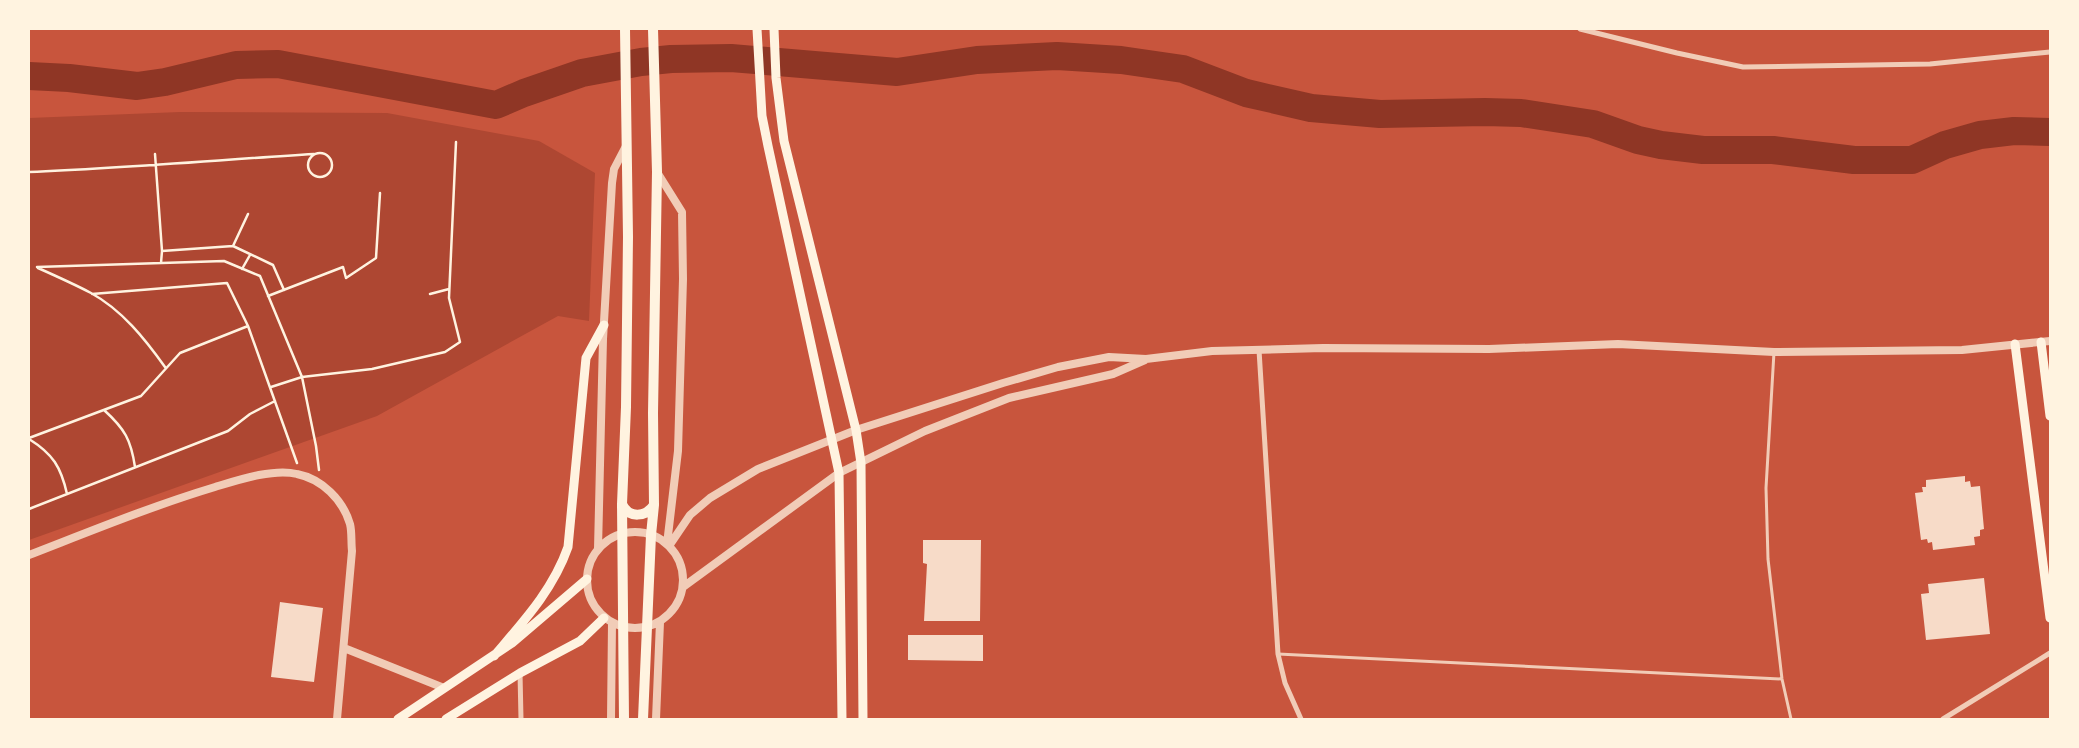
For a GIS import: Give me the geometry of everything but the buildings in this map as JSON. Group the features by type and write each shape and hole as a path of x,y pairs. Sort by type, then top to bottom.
{"highway":[{"path":"624,719 622,504 626,407 628,238 625,29"},
{"path":"643,719 648,628 650,535 654,505 653,412 657,172 653,29"},
{"path":"622,504 631,514 640,515 650,511 654,505"}],"main road":[{"path":"757,29 762,116 766,138 839,473 842,719"},
{"path":"774,29 776,78 784,141 856,430 862,463 863,719"},
{"path":"494,656 544,596 562,565 568,547 586,358 604,325"},
{"path":"2046,342 2050,416"},
{"path":"2015,344 2050,618"},
{"path":"398,719 530,630 587,579"},
{"path":"446,719 520,673 580,641 608,620"}],"street":[{"path":"1580,29 1743,67 1930,64 2050,52"},
{"path":"598,549 604,325 612,182 614,169 626,142"},
{"path":"657,172 682,212 683,279 678,451 668,545"},
{"path":"668,545 690,515 710,498 758,469 856,430 1003,383 1058,367 1109,357 1146,359 1212,351 1323,348 1489,349 1618,344 1774,352 1962,350 2046,342"},
{"path":"1259,350 1278,654 1285,683 1302,719"},
{"path":"683,587 839,473 925,431 1009,398 1113,374 1146,359"},
{"path":"29,555 175,500 240,480 282,472 302,475 320,484 331,492 343,507 350,526 352,551 337,719"},
{"path":"627,532 653,535 668,545 675,553 682,569 683,587 678,604 673,611 660,622 645,628 634,629 608,620 591,600 587,579 592,558 598,549 611,538 627,532"},
{"path":"608,620 611,719"},
{"path":"656,719 660,622"},
{"path":"344,648 444,688"},
{"path":"1943,719 2050,653"},
{"path":"520,673 520,719"}],"lane":[{"path":"1774,352 1766,488 1767,523 1771,595 1782,679 1791,719"},
{"path":"1278,654 1782,679"}],"path":[{"path":"271,387 302,377 372,369 445,352 454,348 460,342 459,333 452,315 449,289 456,142"},
{"path":"155,154 162,251 161,263"},
{"path":"29,172 123,168 314,154 326,154 331,160 331,168 324,176 312,174 308,168 309,160 314,154"},
{"path":"268,296 342,267 346,278 376,258 380,192"},
{"path":"233,246 248,214"},
{"path":"162,251 233,246 273,265 284,290"},
{"path":"242,268 250,254"},
{"path":"165,368 130,323 92,294 37,267 224,261 260,276 302,377 316,446 320,484"},
{"path":"92,294 227,284 248,326 302,475"},
{"path":"430,294 449,289"},
{"path":"29,438 141,396 180,353 248,326"},
{"path":"29,509 228,431 250,414 275,401"},
{"path":"104,410 121,425 132,445 136,467"},
{"path":"29,438 43,448 55,461 63,477 67,494"}],"shaded area":[{"path":"180,112 387,113 539,141 595,173 589,321 558,316 377,416 29,540 29,118"}],"waterway":[{"path":"29,76 69,78 137,86 165,82 236,65 278,64 496,105 582,73 641,62 671,59 731,58 897,72 977,60 1057,56 1121,60 1183,69 1246,93 1311,108 1380,114 1521,113 1593,124 1638,140 1703,150 1773,150 1854,160 1912,160 1945,145 1980,135 2014,131 2050,132"}]}
